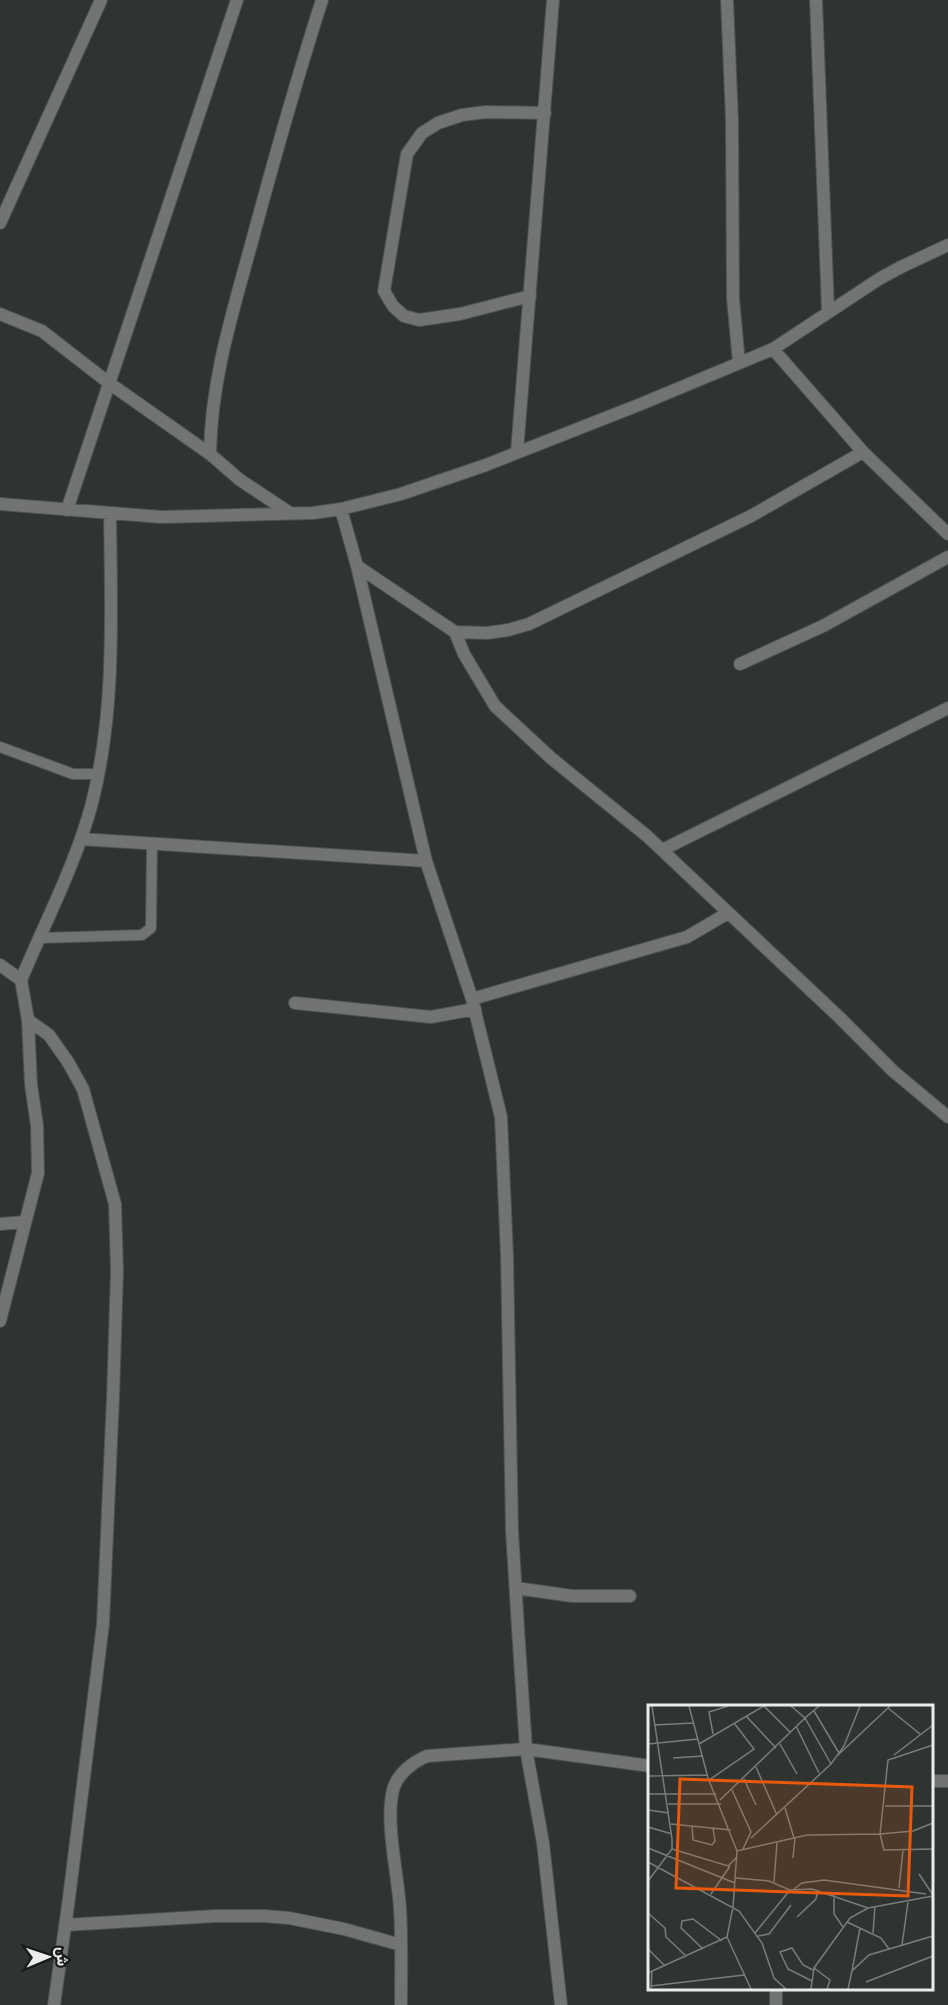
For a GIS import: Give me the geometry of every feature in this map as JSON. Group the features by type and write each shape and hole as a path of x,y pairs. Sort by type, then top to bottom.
{"street":[{"path":"0,223 101,0"},
{"path":"67,510 237,0"},
{"path":"210,454 219,361 293,90 322,0"},
{"path":"517,452 553,0"},
{"path":"727,0 732,120 733,298 739,363"},
{"path":"816,0 828,311"},
{"path":"530,296 460,314 419,320 404,316 393,306 384,291 407,154 422,133 438,123 462,115 486,112 545,113"},
{"path":"0,504 161,517 341,509 448,479 773,349 828,311 902,267 946,250"},
{"path":"0,314 42,331 109,383 210,454 240,480 291,513"},
{"path":"773,349 863,452 948,534"},
{"path":"357,566 455,632 487,633 508,630 529,624 752,516 863,452"},
{"path":"341,509 357,566 426,861 473,1004 501,1117 507,1256 512,1520 526,1749 543,1843 561,2005"},
{"path":"0,1321 38,1173 37,1125 31,1085 28,1020 21,980 81,839 92,801 104,733 112,654 110,514"},
{"path":"740,664 823,626 948,557"},
{"path":"455,632 464,654 495,706 551,758 662,850 893,1071 948,1117"},
{"path":"662,850 948,708"},
{"path":"81,839 426,861"},
{"path":"295,1004 431,1017 687,937 728,913"},
{"path":"0,965 21,980"},
{"path":"28,1020 49,1035 83,1089 115,1204 117,1272 103,1624 54,2005"},
{"path":"0,1224 24,1222"},
{"path":"516,1588 572,1596 630,1596"},
{"path":"401,2005 400,1910 391,1825 391,1801 394,1787 415,1761 427,1756 526,1749 648,1766"},
{"path":"65,1925 215,1916 264,1916 289,1918 344,1929 401,1945"}],"lane":[{"path":"0,747 73,774 97,774"},
{"path":"39,938 142,935 151,928 152,844"}]}
